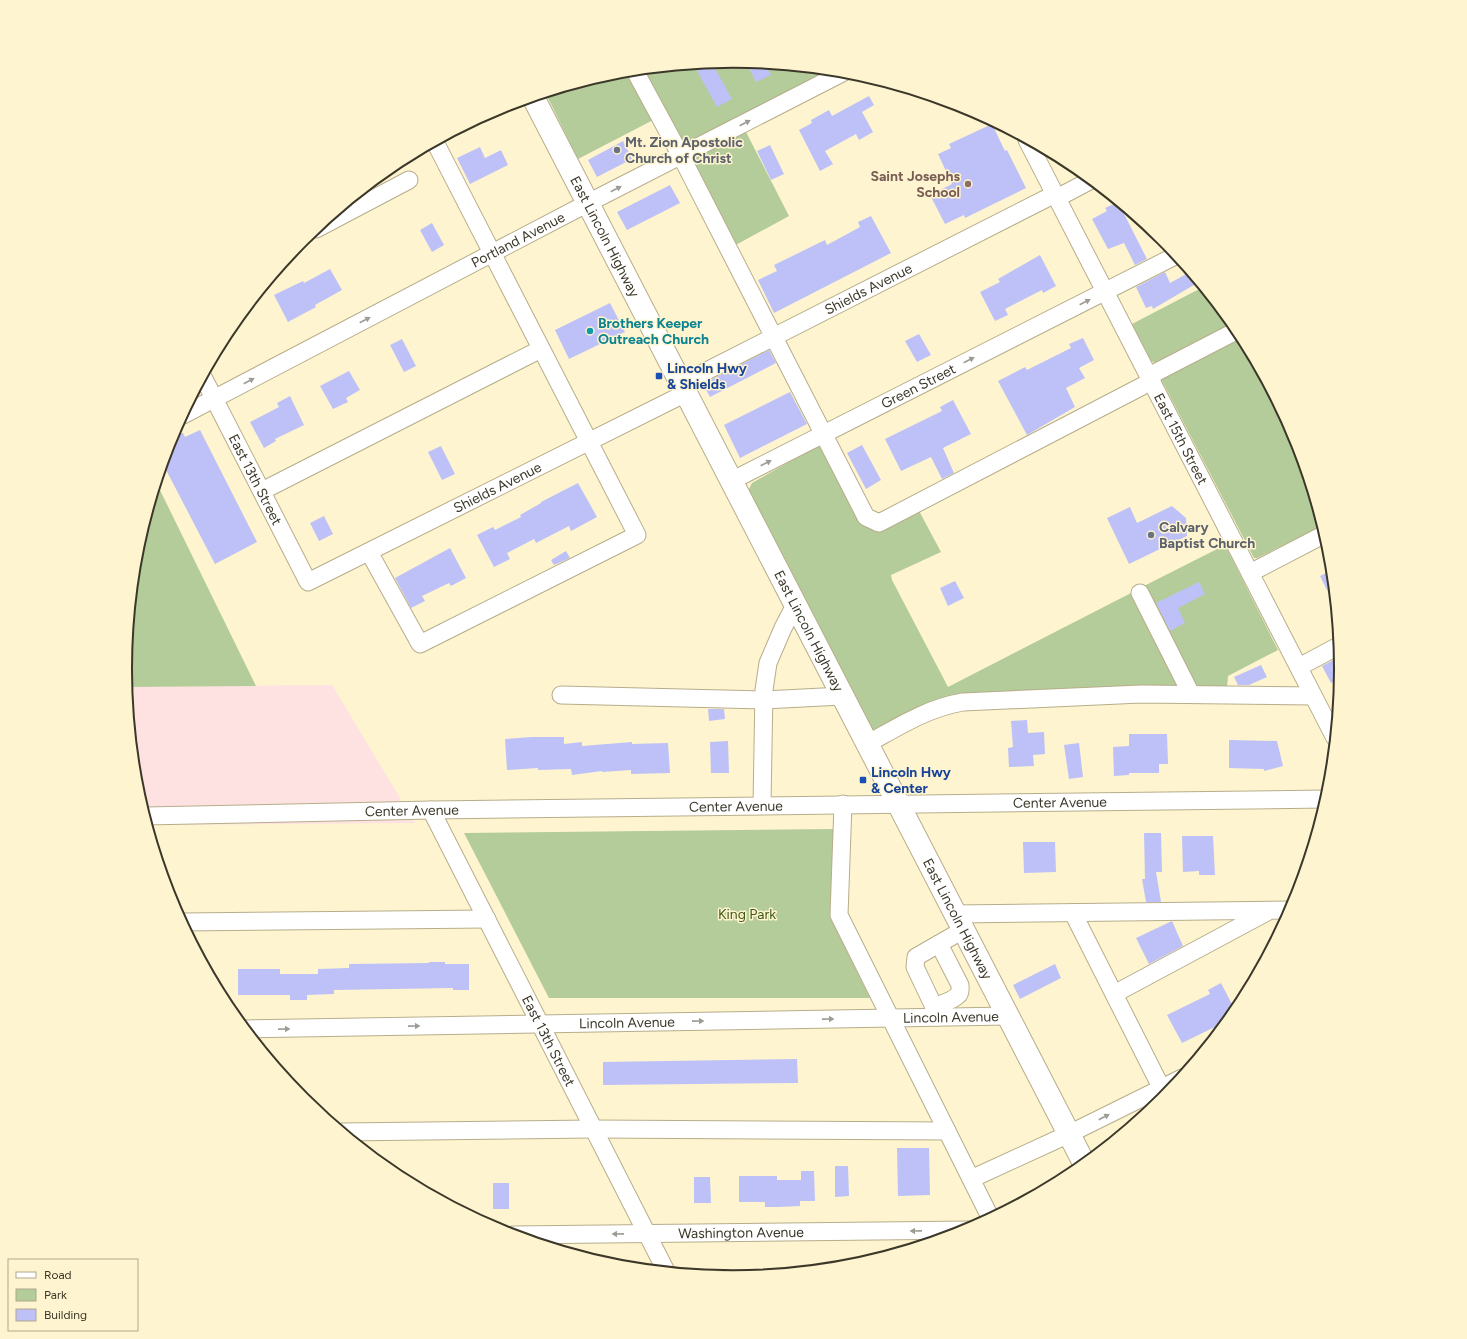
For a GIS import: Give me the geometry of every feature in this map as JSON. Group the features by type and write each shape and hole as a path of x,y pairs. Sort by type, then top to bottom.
{"main road":[{"name":"East Lincoln Highway","path":"535,102 1082,1160"}],"street":[{"path":"638,76 681,156 866,517 879,523 1150,379 1233,333"},
{"name":"Portland Avenue","path":"190,412 588,203 834,77"},
{"path":"369,552 420,644 637,535 437,147"},
{"name":"East 15th Street","path":"1031,147 1313,696 1332,726"},
{"path":"335,219 409,180"},
{"name":"Shields Avenue","path":"308,582 589,441 774,337 1086,182"},
{"name":"Green Street","path":"731,481 1172,258"},
{"path":"262,491 541,349"},
{"name":"East 13th Street","path":"206,382 308,582"},
{"path":"1250,573 1320,537"},
{"path":"1140,593 1190,694"},
{"path":"762,805 764,690 768,663 795,605"},
{"path":"1299,667 1334,648"},
{"path":"867,744 930,711 949,704 963,702 1141,694 1313,696"},
{"path":"561,695 764,700 842,696"},
{"name":"Center Avenue","path":"150,816 762,805 898,805 1320,799"},
{"path":"843,804 840,915 989,1214"},
{"name":"East 13th Street","path":"431,810 664,1267"},
{"path":"1114,994 1270,910"},
{"path":"939,944 960,986 960,992 958,996 935,1012 915,967 916,957 939,944 959,922 1073,913 1285,910"},
{"path":"1073,913 1162,1092"},
{"path":"188,922 487,919"},
{"name":"Lincoln Avenue","path":"251,1029 891,1018 935,1012 1008,1016"},
{"path":"971,1179 1159,1095"},
{"path":"349,1132 594,1129 947,1131"},
{"name":"Washington Avenue","path":"529,1235 950,1230"}],"shaded area":[{"path":"332,685 415,823 152,825 137,748 132,687"}],"green space":[{"path":"734,68 773,69 824,75 684,148 643,75 694,69"},
{"path":"635,77 657,118 578,159 548,98 578,88"},
{"path":"746,132 789,216 732,247 692,160"},
{"path":"1199,289 1229,328 1155,363 1151,361 1132,324"},
{"path":"1236,339 1273,403 1289,439 1303,476 1318,528 1257,558 1254,558 1161,379"},
{"path":"823,443 863,520 918,509 941,552 891,575 892,580 948,687 1133,592 1181,687 952,699 874,734 748,491 752,483"},
{"path":"160,490 256,686 132,687 133,630 137,591 152,514"},
{"path":"1225,545 1278,650 1228,676 1227,688 1193,689 1142,587"},
{"name":"King Park","path":"834,829 831,919 870,998 549,998 464,833"}],"building":[{"path":"715,68 732,99 717,107 696,69"},
{"path":"749,68 768,69 771,75 756,82"},
{"path":"869,96 874,105 862,112 873,132 859,140 856,134 825,151 833,164 820,171 799,130 812,123 811,120 829,110 832,116"},
{"path":"989,125 993,127 1026,188 965,218 964,215 945,224 930,195 952,184 938,154 951,148 949,144"},
{"name":"Mt. Zion Apostolic Church of Christ","path":"623,141 632,159 597,177 588,160"},
{"path":"770,145 784,174 771,180 757,151"},
{"path":"480,147 485,158 501,150 508,165 470,184 457,158"},
{"path":"670,185 680,203 627,230 617,212"},
{"path":"1114,204 1122,211 1147,259 1135,265 1124,243 1108,249 1092,219 1107,211 1105,208"},
{"path":"871,216 891,253 774,313 758,280 777,271 774,265 825,240 827,245 860,227 858,222"},
{"path":"432,223 444,245 432,252 420,230"},
{"path":"1040,255 1056,286 1043,293 1042,290 1005,309 1008,315 995,321 980,292 1000,282 998,279"},
{"path":"330,269 342,290 315,305 316,307 288,322 274,295 303,281 304,283"},
{"path":"1165,272 1170,283 1187,274 1195,284 1153,309 1152,306 1146,308 1136,287"},
{"name":"Brothers Keeper Outreach Church","path":"610,303 625,332 569,359 555,330"},
{"path":"919,334 931,355 917,362 905,341"},
{"path":"1083,338 1094,360 1079,368 1085,378 1066,388 1075,407 1027,435 998,381 1025,367 1027,370 1071,348 1069,344"},
{"path":"402,339 416,366 404,372 390,345"},
{"path":"769,350 776,363 710,397 703,384"},
{"path":"349,371 360,390 346,398 348,402 333,409 320,386"},
{"path":"790,392 807,424 740,458 724,425"},
{"path":"290,396 304,425 275,439 276,441 264,448 250,422 279,407 277,403"},
{"path":"953,400 971,434 943,448 954,473 942,479 931,457 901,471 885,439 942,411 940,407"},
{"path":"200,430 257,542 215,564 166,470 181,433 183,433 185,437"},
{"path":"862,445 881,480 866,489 847,453"},
{"path":"441,446 455,474 442,480 428,452"},
{"path":"578,483 597,517 571,531 569,526 536,543 534,539 507,553 510,559 494,567 477,535 493,527 495,530 521,517 520,515 541,502"},
{"name":"Calvary Baptist Church","path":"1172,506 1186,518 1187,536 1129,564 1107,518 1130,507 1137,523"},
{"path":"324,516 333,534 319,541 310,523"},
{"path":"450,548 466,578 451,586 449,583 422,596 425,601 411,608 395,578"},
{"path":"566,551 570,558 554,565 551,560"},
{"path":"1327,573 1331,597 1320,576"},
{"path":"955,581 964,598 948,606 940,588"},
{"path":"1199,582 1205,594 1178,608 1185,623 1170,631 1156,603"},
{"path":"1335,659 1335,681 1331,683 1322,666"},
{"path":"1261,665 1267,677 1249,685 1238,685 1234,677"},
{"path":"708,709 724,709 725,719 709,721"},
{"path":"1027,720 1028,733 1044,732 1045,754 1033,755 1034,766 1009,767 1008,748 1013,747 1011,721"},
{"path":"1129,734 1167,734 1168,764 1159,764 1159,773 1129,773 1129,775 1114,776 1113,747 1129,746"},
{"path":"564,737 564,744 582,742 582,746 632,742 632,744 668,743 670,773 631,774 631,770 602,771 572,775 571,769 538,770 538,768 507,770 505,739"},
{"path":"1229,740 1277,741 1283,766 1264,771 1264,769 1229,768"},
{"path":"728,741 729,773 711,773 710,742"},
{"path":"1079,743 1083,777 1069,779 1064,745"},
{"path":"1144,833 1161,833 1162,872 1156,872 1161,902 1146,902 1142,879 1145,879"},
{"path":"1182,836 1213,836 1215,875 1199,875 1199,871 1183,872"},
{"path":"1023,842 1055,842 1056,872 1024,873"},
{"path":"1172,921 1183,946 1149,964 1136,938"},
{"path":"429,962 469,964 469,990 453,990 453,988 334,990 334,994 307,995 307,1000 290,1000 290,995 238,995 238,969 280,969 280,974 318,974 318,969 349,968 349,964"},
{"path":"1055,964 1061,978 1020,999 1013,985"},
{"path":"1221,983 1233,1006 1219,1025 1182,1043 1167,1015 1210,994 1208,990"},
{"path":"797,1059 798,1083 603,1085 603,1062"},
{"path":"897,1148 929,1148 930,1195 898,1196"},
{"path":"835,1166 848,1166 849,1196 835,1197"},
{"path":"801,1171 814,1171 815,1201 800,1201 800,1206 778,1207 765,1207 765,1202 739,1202 739,1176 777,1176 777,1180 801,1180"},
{"path":"694,1177 710,1177 711,1203 694,1203"},
{"path":"493,1183 509,1183 509,1209 493,1209"}],"place":[{"name":"Mt. Zion Apostolic Church of Christ","path":"617,150"},
{"name":"Saint Josephs School","path":"968,184"},
{"name":"Brothers Keeper Outreach Church","path":"590,331"},
{"name":"Lincoln Hwy & Shields","path":"659,376"},
{"name":"Calvary Baptist Church","path":"1151,535"},
{"name":"Lincoln Hwy & Center","path":"863,780"}]}
